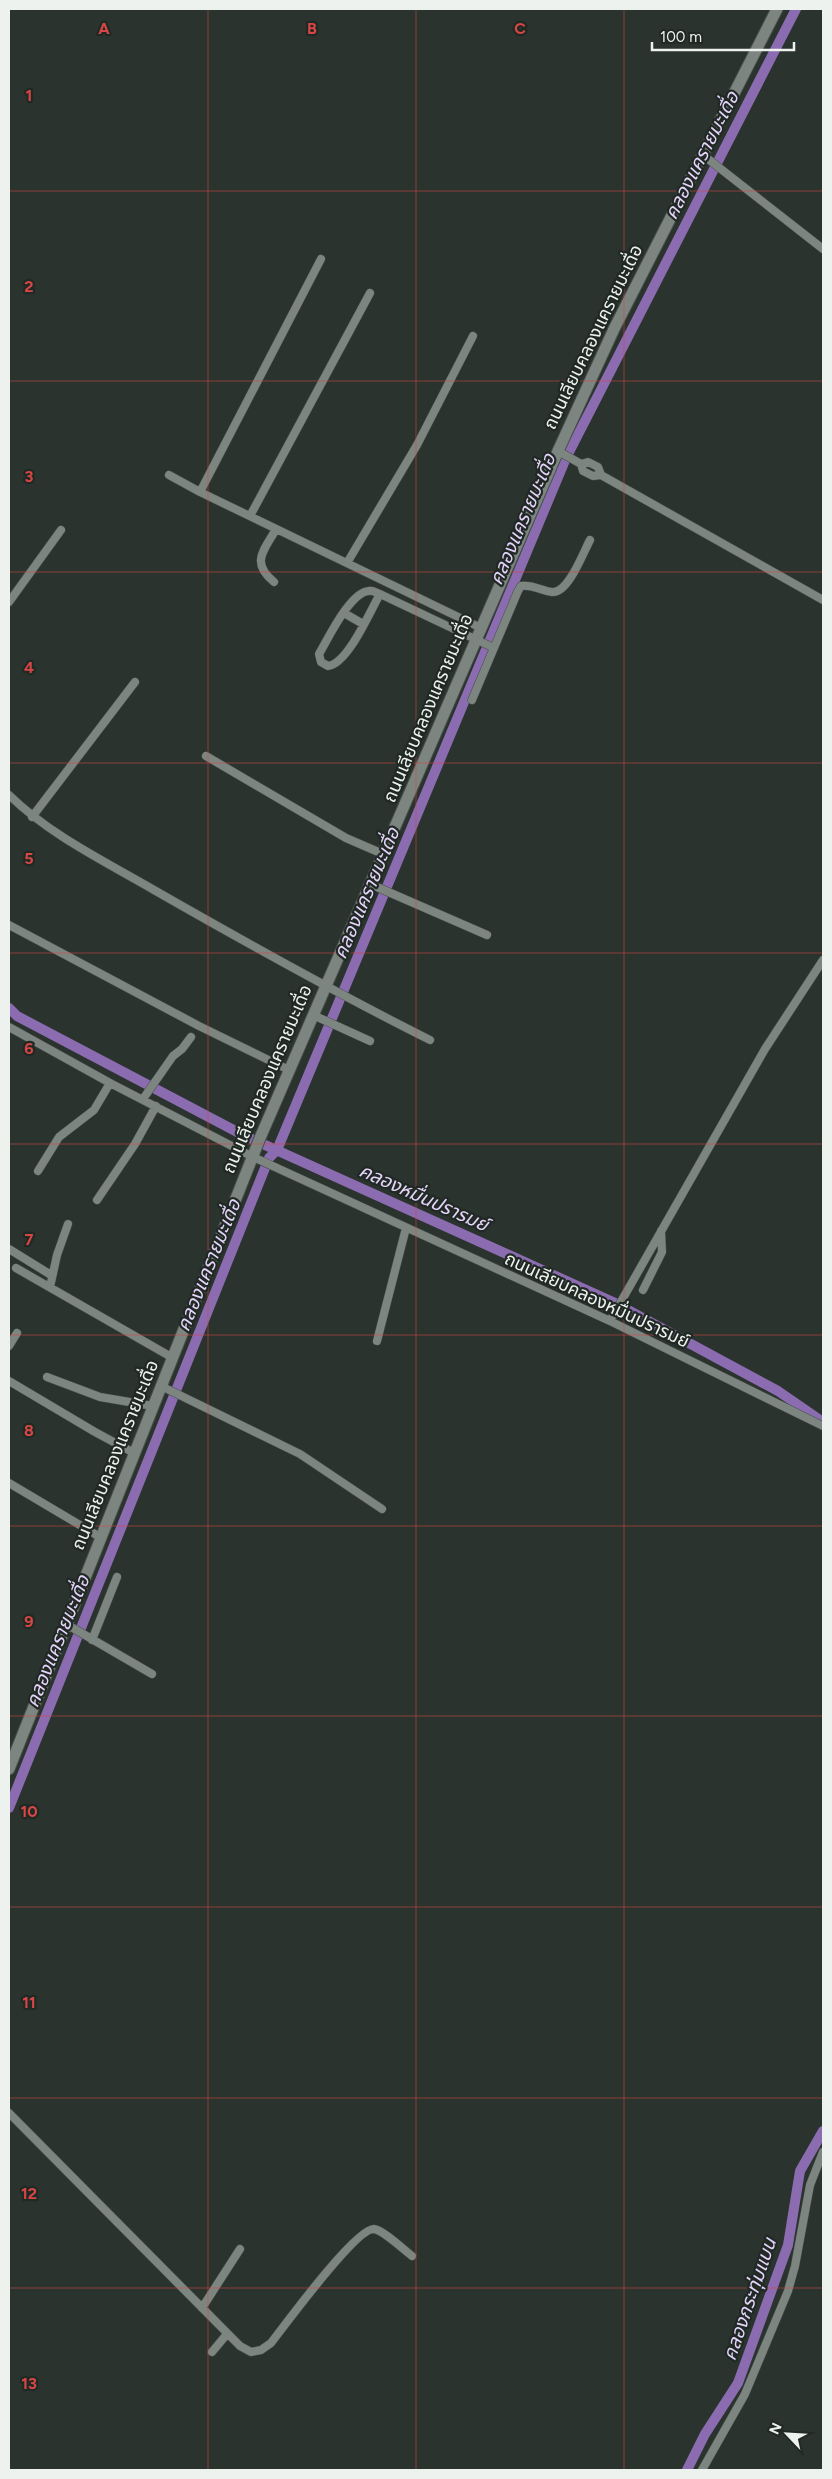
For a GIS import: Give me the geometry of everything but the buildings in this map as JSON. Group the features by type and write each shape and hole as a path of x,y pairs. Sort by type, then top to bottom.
{"street":[{"name":"ถนนเลียบคลองแครายมะเดื่อ","path":"9,1769 153,1406 166,1388 173,1358 258,1151 289,1070 321,1019 334,991 374,886 383,854 481,642 481,628 563,454 614,329 708,158 777,9"},
{"path":"708,158 823,249"},
{"path":"200,492 321,259"},
{"path":"250,516 370,293"},
{"path":"347,563 417,445 472,336"},
{"path":"563,454 581,464 583,471 593,476 601,475 823,600"},
{"path":"169,475 200,492 481,628"},
{"path":"274,582 264,573 260,566 262,556 276,529"},
{"path":"9,602 62,530"},
{"path":"472,700 521,586 527,585 553,593 560,592 567,584 590,540"},
{"path":"380,594 348,652 334,666 328,666 321,662 319,654 344,613 358,595 369,590 380,594 494,648"},
{"path":"344,613 363,624"},
{"path":"32,817 134,682"},
{"path":"206,756 346,838 383,854"},
{"path":"9,795 32,817 142,883 334,991 430,1040"},
{"path":"374,886 487,935"},
{"path":"9,925 176,1014 289,1070"},
{"path":"610,1321 765,1049 823,960"},
{"path":"321,1019 370,1041"},
{"name":"ถนนเลียบคลองหมื่นปรารมย์","path":"9,1027 110,1083 156,1106 258,1151 271,1166 610,1321 823,1426"},
{"path":"143,1099 173,1056 182,1049 191,1037"},
{"path":"38,1171 59,1138 94,1110 110,1083"},
{"path":"97,1200 139,1137 156,1106"},
{"path":"50,1287 51,1276 68,1224"},
{"path":"377,1342 406,1228"},
{"path":"643,1290 662,1252 661,1231"},
{"path":"9,1249 51,1276"},
{"path":"16,1268 173,1358"},
{"path":"9,1346 17,1333"},
{"path":"47,1377 100,1397 153,1406"},
{"path":"9,1381 134,1453"},
{"path":"166,1388 300,1454 382,1509"},
{"path":"9,1483 100,1537"},
{"path":"92,1640 117,1577"},
{"path":"66,1624 152,1674"},
{"path":"9,2113 227,2334 240,2346 251,2352 266,2347 331,2267 368,2231 375,2229 381,2232 412,2256"},
{"path":"702,2470 745,2394 788,2290 795,2266 810,2185 823,2152"},
{"path":"202,2308 240,2249"},
{"path":"212,2352 227,2334"}],"waterway":[{"name":"คลองแครายมะเดื่อ","path":"9,1808 269,1158 277,1150 566,458 796,9"},
{"name":"คลองหมื่นปรารมย์","path":"9,1008 17,1016 243,1135 613,1302 778,1391 823,1422"},
{"name":"คลองกระทุ่มแบน","path":"687,2470 705,2434 738,2383 788,2245 800,2171 823,2131"}]}
